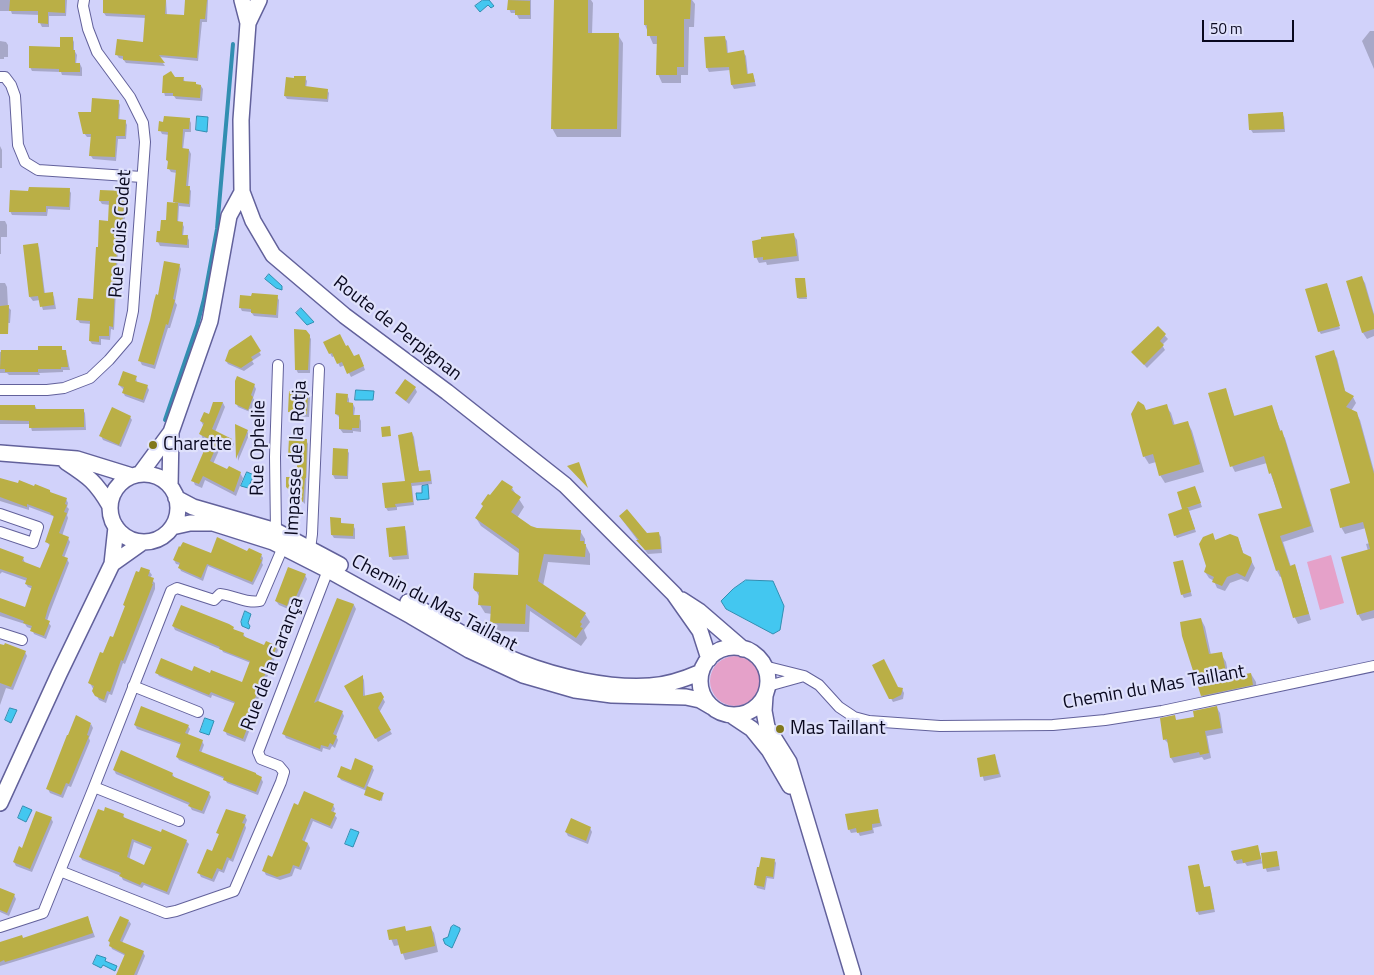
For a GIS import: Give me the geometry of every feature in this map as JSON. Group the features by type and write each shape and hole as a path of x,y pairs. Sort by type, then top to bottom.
{"main road":[{"name":"Route de Perpignan","path":"242,0 248,23 241,120 242,192 253,221 273,255 345,316 447,392 565,485 674,594 700,631 705,666"},
{"name":"Route de Perpignan","path":"248,23 259,0"},
{"path":"143,542 128,538 116,528 111,518 110,506 112,497 116,488 123,481 136,475 171,432 210,321 229,216 242,192"},
{"path":"227,232 253,221"},
{"path":"112,564 143,542 159,538 172,527 178,508 173,492 171,432"},
{"path":"0,453 77,459 136,475 152,475 162,479 173,492"},
{"path":"58,458 84,473 99,487 110,506"},
{"name":"Chemin du Mas Taillant","path":"173,492 193,506 276,532 481,644 518,662 582,680 651,686 677,681 705,666"},
{"name":"Chemin du Mas Taillant","path":"172,527 190,523 213,523 283,547 328,570 470,650 523,675 575,690 612,695 686,697 700,700 712,707"},
{"path":"0,803 112,564 116,528"},
{"name":"Route de Perpignan","path":"674,594 699,611 743,649"},
{"path":"766,691 759,704 751,711 731,715 721,713 712,707 706,700 700,682 705,666 716,653 724,649 743,649 752,652 764,666 767,676 766,691 764,710 768,727 789,762 808,819 853,975"},
{"path":"731,715 752,728 769,750 808,819"}],"street":[{"name":"Rue Louis Codet","path":"0,390 64,388 90,378 127,339 133,311 145,142 143,123 130,97 97,52 88,28 84,0"},
{"path":"0,77 5,77 11,85 15,96 18,145 26,162 38,170 142,178"},
{"name":"Rue Ophelie","path":"276,532 275,457 278,365"},
{"name":"Impasse de la Rotja","path":"310,549 319,370"},
{"path":"0,514 38,527 32,543 0,532"},
{"name":"Rue de la Carança","path":"0,927 43,913 170,591 177,588 214,600 220,594 229,594 254,602 260,601 283,547"},
{"name":"Rue de la Carança","path":"60,871 166,913 234,891 284,772 279,766 261,759 258,752 328,570"},
{"path":"0,633 22,640"},
{"path":"764,666 804,676"},
{"name":"Chemin du Mas Taillant","path":"804,676 819,685 839,707 854,717 869,721 940,726 1053,725 1106,720 1162,711 1374,666"},
{"path":"766,691 804,676"},
{"path":"133,686 198,712"},
{"path":"94,787 179,820"}],"shaded area":[{"path":"1331,555 1344,603 1320,610 1307,562"},
{"path":"735,656 744,658 755,667 760,681 758,690 749,701 735,706 726,704 715,695 710,681 712,672 721,661"}],"water":[{"path":"483,0 489,0 494,6 491,8 488,5 480,12 475,6"},
{"path":"197,116 208,117 207,132 196,130"},
{"path":"269,274 282,286 282,290 276,288 265,279"},
{"path":"301,308 314,322 307,325 296,313"},
{"path":"356,390 374,391 373,400 355,400"},
{"path":"247,472 254,475 248,488 241,486"},
{"path":"428,485 429,499 417,500 416,493 422,493 422,486"},
{"path":"746,580 773,581 784,606 780,630 773,634 726,609 721,601"},
{"path":"245,611 251,614 248,623 249,629 242,626 241,622"},
{"path":"10,708 17,710 11,723 5,720"},
{"path":"205,718 214,721 209,735 200,732"},
{"path":"23,806 32,810 26,822 18,818"},
{"path":"351,829 359,832 353,847 345,844"},
{"path":"454,925 460,928 460,930 452,948 445,944 443,939 448,937 451,927"},
{"path":"97,955 106,958 105,961 117,966 115,971 103,965 101,968 93,964"}],"building":[{"path":"10,0 65,0 65,13 48,12 48,24 38,23 38,11 9,11"},
{"path":"103,0 166,0 165,14 184,15 185,0 207,0 205,19 200,19 197,58 159,55 165,63 123,60 123,56 115,55 117,39 143,42 145,15 103,13"},
{"path":"508,0 530,1 530,15 515,15 515,10 507,10"},
{"path":"554,0 588,0 588,33 619,33 617,129 551,129"},
{"path":"644,0 691,0 690,19 684,19 684,67 677,67 677,75 656,75 657,36 647,36 647,25 644,25"},
{"path":"725,36 727,53 744,50 747,74 753,73 755,82 731,85 729,67 706,68 704,37"},
{"path":"60,37 73,37 75,63 80,63 80,72 59,72 59,69 29,68 29,46 60,47"},
{"path":"171,71 175,77 184,77 183,81 196,82 196,84 201,85 200,98 173,96 173,93 162,93 163,76"},
{"path":"294,76 306,76 305,86 328,89 327,99 284,96 286,77 294,78"},
{"path":"92,98 119,100 118,119 126,120 125,136 116,136 115,157 89,156 91,134 83,134 78,112 91,112"},
{"path":"1283,112 1284,129 1249,130 1248,114"},
{"path":"164,116 190,118 189,129 183,129 182,148 189,149 186,186 190,186 189,204 173,202 176,170 167,169 168,132 158,131 159,121 163,122"},
{"path":"29,187 70,188 69,207 46,206 46,212 9,212 10,190 28,191"},
{"path":"100,190 125,191 120,248 117,248 113,327 109,326 109,336 99,336 99,342 89,341 90,321 76,320 78,298 93,299 99,220 108,221 109,201 99,201"},
{"path":"167,202 178,203 177,221 183,222 182,235 188,235 187,245 156,242 161,220 166,220"},
{"path":"794,233 797,256 763,260 763,257 754,258 752,241 761,239 761,237"},
{"path":"38,243 44,293 53,292 54,305 40,307 38,296 29,297 23,245"},
{"path":"164,261 180,264 173,299 175,300 154,365 138,361 156,294 158,295"},
{"path":"1362,276 1374,316 1374,329 1362,333 1346,281"},
{"path":"795,278 805,278 807,297 797,298"},
{"path":"1327,283 1340,326 1318,332 1305,289"},
{"path":"252,293 278,295 276,315 251,313 251,309 239,308 240,295 251,296"},
{"path":"9,305 8,334 0,334 0,306"},
{"path":"1158,326 1166,334 1160,341 1164,345 1144,365 1131,352"},
{"path":"294,329 306,330 310,335 308,370 295,370"},
{"path":"340,334 354,356 359,354 364,366 347,374 342,362 337,364 332,353 329,354 323,342"},
{"path":"251,335 261,351 251,357 253,360 241,368 225,361 229,350"},
{"path":"38,346 62,346 62,350 66,350 68,367 61,367 61,369 38,369 38,372 5,372 5,369 0,369 1,350 38,350"},
{"path":"1334,350 1345,391 1354,396 1346,407 1357,412 1374,474 1374,610 1357,615 1341,557 1370,549 1363,522 1340,528 1330,489 1350,483 1315,356"},
{"path":"123,371 137,376 135,381 148,385 143,400 122,393 124,387 118,385"},
{"path":"237,376 255,384 248,410 235,404 235,381"},
{"path":"405,379 416,387 406,401 395,393"},
{"path":"1226,388 1234,416 1272,405 1280,431 1282,430 1311,526 1280,536 1290,566 1295,564 1309,614 1293,618 1279,570 1276,571 1258,514 1282,508 1264,456 1230,467 1208,393"},
{"path":"289,391 308,392 307,414 288,412"},
{"path":"336,393 348,394 347,402 353,403 353,415 360,415 359,428 352,428 352,430 339,429 339,415 335,414"},
{"path":"1138,401 1144,405 1146,410 1167,404 1173,425 1188,421 1200,464 1159,476 1153,454 1143,457 1131,414"},
{"path":"213,402 223,402 212,429 232,439 229,447 218,443 210,461 227,469 229,466 241,472 234,492 203,476 199,484 191,481 209,439 199,434 204,423 200,421 204,412 209,414"},
{"path":"0,405 35,405 35,409 84,409 84,427 29,428 29,421 0,420"},
{"path":"112,407 131,416 119,445 99,436"},
{"path":"235,424 248,430 236,459"},
{"path":"390,426 391,436 382,437 381,427"},
{"path":"412,432 419,471 430,470 431,481 411,483 413,502 395,504 396,507 385,508 382,483 405,481 398,435"},
{"path":"289,438 307,439 303,502 286,487 286,477 297,477 297,458 288,457"},
{"path":"333,448 348,449 347,476 332,475"},
{"path":"579,462 588,488 567,466"},
{"path":"0,478 18,483 19,480 34,486 35,484 67,498 64,512 67,513 59,533 69,537 62,556 68,558 48,608 45,619 50,621 44,636 30,631 32,626 23,623 24,621 0,612 0,598 25,607 32,586 25,584 27,578 0,569 0,548 24,557 22,561 40,568 50,544 45,542 54,516 51,513 27,504 27,507 0,497"},
{"path":"502,480 513,487 511,490 521,497 511,512 531,526 537,528 581,530 580,541 584,541 584,544 586,544 585,557 544,554 538,581 586,613 580,622 582,624 580,627 583,628 576,638 526,604 525,624 490,623 491,606 478,605 479,592 473,588 474,573 518,575 519,549 475,518 488,494 490,495"},
{"path":"1195,486 1201,503 1186,508 1188,508 1195,529 1174,536 1168,514 1182,509 1177,492"},
{"path":"627,509 647,533 659,532 661,549 645,550 636,540 639,540 619,516"},
{"path":"330,517 341,518 341,523 354,524 353,536 331,535"},
{"path":"405,526 407,555 389,557 386,528"},
{"path":"1213,533 1215,540 1230,534 1238,537 1243,553 1251,557 1252,562 1245,577 1237,573 1227,577 1222,586 1212,582 1214,577 1204,572 1206,566 1199,544 1203,537"},
{"path":"217,537 247,551 249,548 262,554 260,559 262,560 252,582 207,564 201,578 178,568 180,563 173,560 179,546 183,542 211,553"},
{"path":"1183,560 1191,592 1181,595 1173,562"},
{"path":"141,567 150,570 148,576 154,578 153,584 123,661 121,660 110,692 107,691 104,700 95,696 92,691 94,686 88,683 100,652 103,653 110,636 113,637 136,571 139,572"},
{"path":"288,567 306,574 295,599 290,597 287,606 275,601"},
{"path":"337,598 354,604 314,703 318,701 343,711 333,734 337,736 333,745 330,743 328,747 321,745 320,749 282,734"},
{"path":"181,605 229,624 234,627 233,629 244,633 243,636 264,645 266,641 277,646 253,703 258,705 243,739 223,731 235,702 211,692 209,695 155,673 161,658 192,671 194,666 210,673 211,670 242,682 250,661 219,649 220,647 172,626"},
{"path":"1201,618 1209,654 1222,652 1227,677 1251,673 1253,685 1201,696 1182,636 1180,622"},
{"path":"5,643 26,651 11,687 0,683 0,644 4,645"},
{"path":"884,659 898,687 903,688 901,695 893,699 889,699 872,665"},
{"path":"363,675 363,696 381,692 384,697 378,708 391,730 375,739 344,686"},
{"path":"141,706 189,725 185,733 203,740 199,751 262,777 256,792 223,780 224,777 176,757 181,743 134,725"},
{"path":"1217,706 1221,728 1205,731 1209,753 1200,755 1199,752 1170,758 1167,739 1163,740 1160,718 1175,715 1176,720 1194,717 1193,711"},
{"path":"76,715 91,723 87,735 89,736 69,784 66,783 61,795 46,789"},
{"path":"121,750 173,773 172,776 210,792 202,811 188,806 190,803 113,770"},
{"path":"995,754 999,774 980,777 977,758"},
{"path":"355,758 373,766 364,788 337,777 341,766 351,770"},
{"path":"367,786 384,793 380,801 364,795"},
{"path":"304,791 334,804 331,811 336,813 330,826 311,818 302,840 308,843 299,867 293,865 290,873 277,877 262,871 268,855 272,857 294,803 298,805"},
{"path":"105,807 124,814 123,817 161,832 162,829 187,840 167,892 142,882 140,885 119,876 121,873 79,857 98,809 104,811","holes":["132,839 152,847 144,865 127,857"]},
{"path":"226,809 246,815 242,823 245,824 231,859 227,857 222,870 217,868 212,879 197,873 207,849 212,851 219,834 216,833"},
{"path":"878,809 880,823 872,824 872,830 857,833 856,828 848,830 845,814"},
{"path":"36,811 52,817 30,869 13,862 19,846 22,848"},
{"path":"571,818 591,827 586,841 565,832"},
{"path":"1258,845 1261,859 1243,863 1242,859 1234,861 1231,851"},
{"path":"1277,851 1279,866 1263,869 1261,853"},
{"path":"761,857 775,859 773,877 766,876 764,887 754,885"},
{"path":"1199,864 1204,887 1210,886 1214,909 1196,912 1188,866"},
{"path":"0,888 15,894 7,913 0,910"},
{"path":"88,916 93,933 22,957 0,962 0,942 22,935 23,938"},
{"path":"120,916 129,920 120,941 144,951 134,975 116,975 125,954 109,946 110,942 108,941"},
{"path":"405,926 406,931 431,926 435,946 401,954 397,939 389,940 387,930"}],"waterway":[{"path":"165,420 197,326 217,229 233,44"}],"place":[{"name":"Charette","path":"153,445"},
{"name":"Mas Taillant","path":"780,729"}]}
